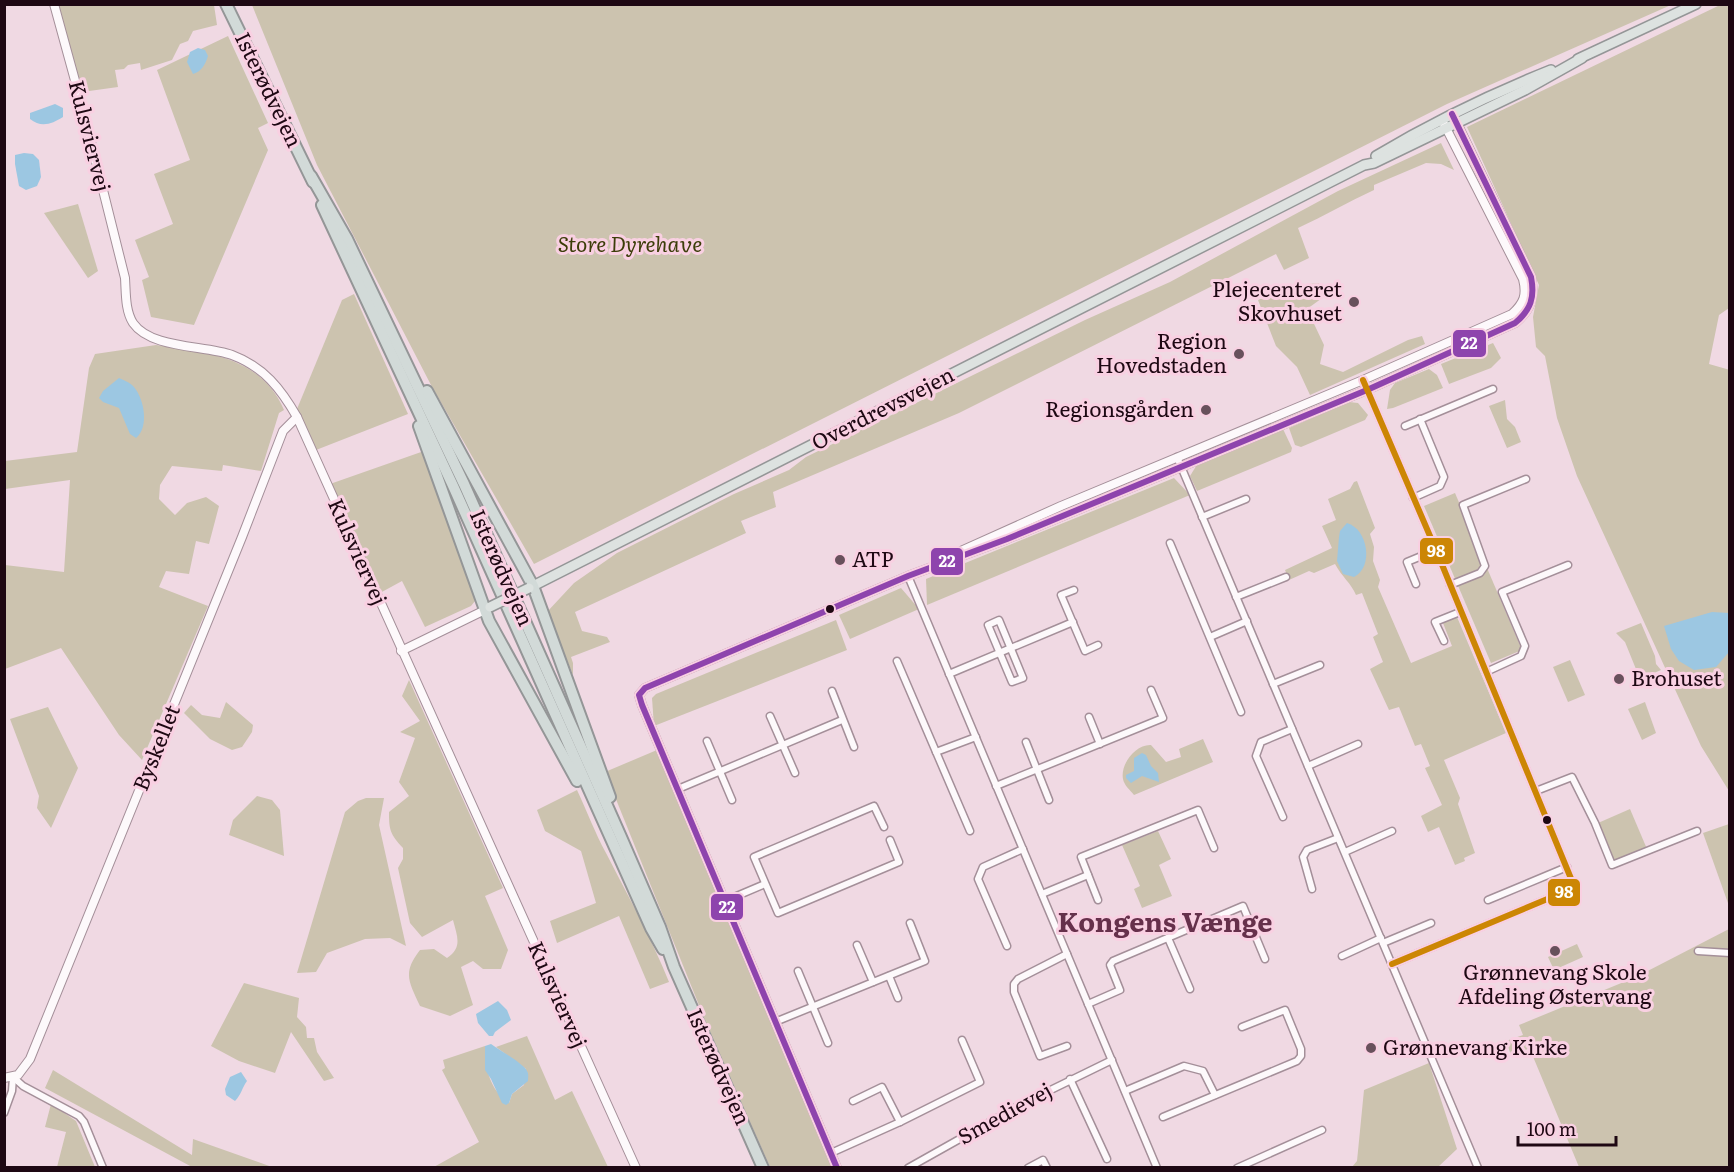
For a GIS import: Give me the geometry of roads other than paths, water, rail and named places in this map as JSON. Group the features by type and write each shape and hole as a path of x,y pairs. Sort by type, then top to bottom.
{"highway":[{"name":"Isterødvejen","path":"226,4 311,176 347,239 464,484 621,837 660,927 674,967 763,1167"},
{"name":"Isterødvejen","path":"311,176 325,214 416,407 651,928 674,967"},
{"path":"409,368 426,388 531,587 602,772 621,837"},
{"path":"416,407 419,427 488,608 592,811 609,835"}],"main road":[{"name":"Overdrevsvejen","path":"488,608 1364,165 1406,138 1444,124 1457,124 1582,58 1696,4"},
{"name":"Overdrevsvejen","path":"1444,124 1452,114 1520,82 1582,58"}],"street":[{"name":"Kulsviervej","path":"54,4 125,279 129,316 142,333 154,338 214,350 248,362 276,383 284,394 297,417 636,1167"},
{"path":"837,1167 639,695 645,688 908,576 998,543 1367,390 1515,323 1530,306 1534,288 1531,277 1452,114"},
{"path":"918,572 968,547 1363,380 1512,314 1521,306 1525,297 1523,279 1444,124"},
{"path":"1363,380 1436,550 1572,881 1569,890 1392,964"},
{"path":"1405,426 1493,389"},
{"name":"Byskellet","path":"9,1078 26,1066 34,1049 238,547 283,430 297,417"},
{"path":"1413,498 1440,486 1444,477 1420,419"},
{"path":"1177,457 1478,1167"},
{"path":"1450,585 1480,573 1485,566 1463,505 1526,480"},
{"path":"1202,517 1245,499"},
{"path":"1170,543 1241,712"},
{"path":"1416,584 1407,562 1436,550"},
{"path":"1486,672 1521,656 1524,652 1525,646 1502,592 1569,565"},
{"path":"908,576 1157,1167"},
{"path":"1236,597 1286,577"},
{"path":"1074,590 1061,595 1085,651 1098,645"},
{"name":"Overdrevsvejen","path":"401,651 488,608"},
{"path":"1444,641 1435,622 1460,612"},
{"path":"999,621 1011,648 1023,678 1012,682 988,625 999,621"},
{"path":"1210,637 1247,621"},
{"path":"949,674 1073,622"},
{"path":"897,661 970,831"},
{"path":"1273,684 1320,665"},
{"path":"996,786 1163,718 1151,690"},
{"path":"832,691 854,747"},
{"path":"770,716 795,773"},
{"path":"1089,717 1100,744"},
{"path":"678,789 842,720"},
{"path":"1283,817 1256,756 1261,742 1292,729"},
{"path":"936,752 976,737"},
{"path":"707,741 732,800"},
{"path":"1026,742 1049,800"},
{"path":"1308,766 1358,744"},
{"path":"1536,791 1572,777 1595,823 1612,865 1697,831"},
{"path":"884,827 874,806 754,857 778,913 899,862 890,840"},
{"path":"1098,900 1081,857 1198,810 1214,848"},
{"path":"1345,852 1392,831"},
{"path":"1312,889 1303,857 1306,850 1338,838"},
{"path":"1007,946 978,879 979,872 983,867 1023,849"},
{"path":"1488,900 1567,867"},
{"path":"1042,894 1088,875"},
{"path":"725,901 765,884"},
{"path":"1088,1004 1120,990 1110,966 1113,961 1243,906 1265,959"},
{"path":"775,1022 925,960 910,923"},
{"path":"1342,956 1431,923"},
{"path":"1168,938 1190,989"},
{"path":"857,945 873,982"},
{"path":"1698,951 1730,953"},
{"name":"Smedievej","path":"1067,954 1018,979 1014,984 1014,992 1040,1056 1067,1046"},
{"path":"798,971 828,1043"},
{"path":"889,976 898,998"},
{"path":"1163,1117 1297,1061 1301,1056 1301,1049 1285,1010 1242,1027"},
{"path":"831,1153 980,1082 962,1040"},
{"name":"Smedievej","path":"908,1167 1070,1079 1112,1060"},
{"path":"1125,1091 1184,1066 1203,1071 1215,1095"},
{"path":"4,1113 12,1091 9,1078"},
{"path":"9,1078 79,1116 84,1122 103,1167"},
{"name":"Smedievej","path":"1070,1079 1107,1159"},
{"path":"853,1101 882,1087 900,1122"},
{"path":"1237,1167 1322,1130"},
{"path":"1028,1167 1043,1160 1047,1167"}],"water":[{"path":"198,48 205,50 208,56 203,67 193,74 187,62 190,52"},
{"path":"55,104 63,108 63,117 55,122 46,124 30,119 30,113"},
{"path":"33,154 39,160 41,177 37,186 26,190 19,186 15,164 15,155"},
{"path":"119,378 132,385 140,396 144,419 143,427 136,438 130,434 119,408 99,398 103,391"},
{"path":"1347,523 1360,533 1366,548 1364,565 1354,577 1343,574 1337,561 1340,531"},
{"path":"1712,612 1729,613 1729,652 1716,667 1694,670 1679,661 1671,649 1664,626"},
{"path":"1142,753 1146,755 1151,766 1158,773 1159,782 1142,776 1131,783 1126,778 1126,775 1134,771 1134,758"},
{"path":"498,1001 507,1010 511,1020 493,1036 489,1036 478,1023 476,1014"},
{"path":"491,1044 525,1068 528,1073 528,1081 512,1094 506,1105 502,1103 485,1070 485,1046"},
{"path":"241,1072 247,1081 235,1101 226,1095 225,1089 230,1077"}],"place":[{"name":"Plejecenteret Skovhuset","path":"1354,302"},
{"name":"Region Hovedstaden","path":"1239,354"},
{"name":"Regionsgården","path":"1206,410"},
{"name":"ATP","path":"840,560"},
{"name":"Brohuset","path":"1619,679"},
{"name":"Grønnevang Skole Afdeling Østervang","path":"1555,951"},
{"name":"Grønnevang Kirke","path":"1371,1048"}],"district":[{"name":"Kongens Vænge","path":"1165,923"}],"park label":[{"name":"Store Dyrehave","path":"630,245"}]}
